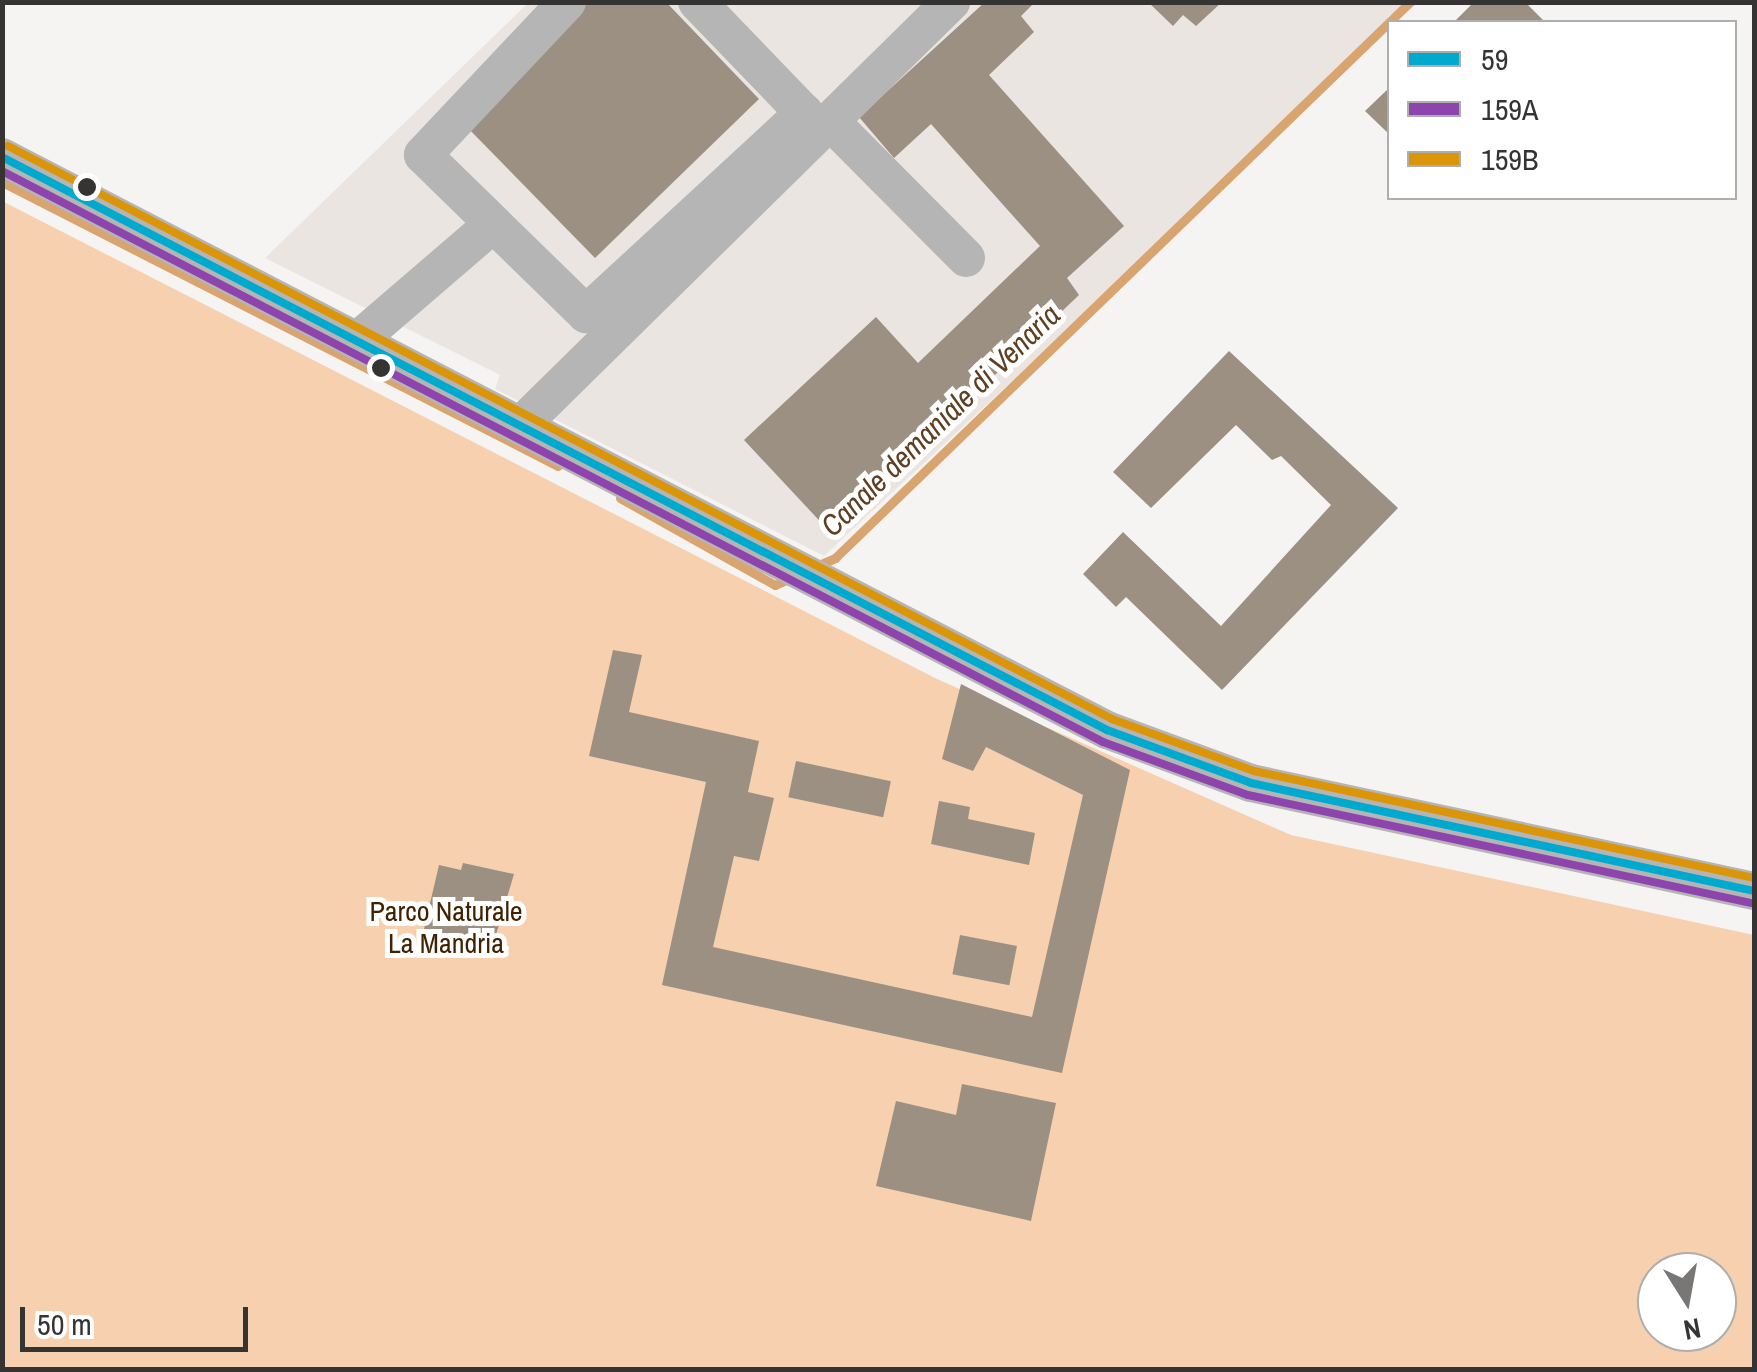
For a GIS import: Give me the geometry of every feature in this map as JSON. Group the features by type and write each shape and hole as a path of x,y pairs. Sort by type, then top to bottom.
{"street":[{"path":"567,2 423,155 586,314 804,114 697,2"},
{"path":"520,426 950,2"},
{"path":"830,122 966,258"},
{"path":"2,157 1106,730 1251,783 1754,891"},
{"path":"358,342 492,225"}],"shaded area":[{"path":"528,3 1419,3 1387,20 1387,32 824,556 495,389 500,375 265,258"}],"green space":[{"name":"Parco Naturale La Mandria","path":"2,201 937,679 1291,835 1754,935 1754,1369 3,1369"}],"building":[{"path":"587,2 666,2 759,99 595,258 463,123"},
{"path":"985,2 1035,2 1021,16 1034,32 989,75 1124,226 1067,278 1079,295 830,532 744,440 876,317 918,363 1040,246 931,124 894,158 859,117"},
{"path":"1148,2 1222,2 1196,26 1183,15 1173,26"},
{"path":"1474,2 1525,2 1543,20 1456,20"},
{"path":"1387,90 1387,132 1365,111"},
{"path":"1229,351 1398,508 1222,690 1126,597 1116,607 1083,574 1123,532 1221,626 1331,505 1281,456 1272,460 1236,425 1151,508 1113,472"},
{"path":"613,650 642,655 629,712 759,741 748,792 774,798 759,861 734,856 713,947 1032,1017 1083,795 986,747 973,771 942,759 961,684 1130,770 1062,1073 662,985 706,782 589,756"},
{"path":"796,761 891,781 883,817 788,797"},
{"path":"939,801 970,807 968,819 1035,833 1029,865 931,844"},
{"path":"463,863 514,874 493,945 424,929 439,865 461,870"},
{"path":"960,935 1017,946 1009,985 952,974"},
{"path":"962,1084 1056,1103 1031,1221 876,1186 896,1101 956,1115"}],"waterway":[{"name":"Canale demaniale di Venaria","path":"1391,20 1410,2"},
{"name":"Canale demaniale di Venaria","path":"814,567 835,558 1387,24"},
{"name":"Canale demaniale di Venaria","path":"2,182 558,466"},
{"name":"Canale demaniale di Venaria","path":"620,498 775,585 791,578"}],"transit line":[{"name":"159B","path":"8,146 1112,719 1254,771 1754,878"},
{"name":"59","path":"2,157 1107,730 1251,783 1754,891"},
{"name":"159A","path":"2,171 1103,742 1248,795 1751,903"}]}
